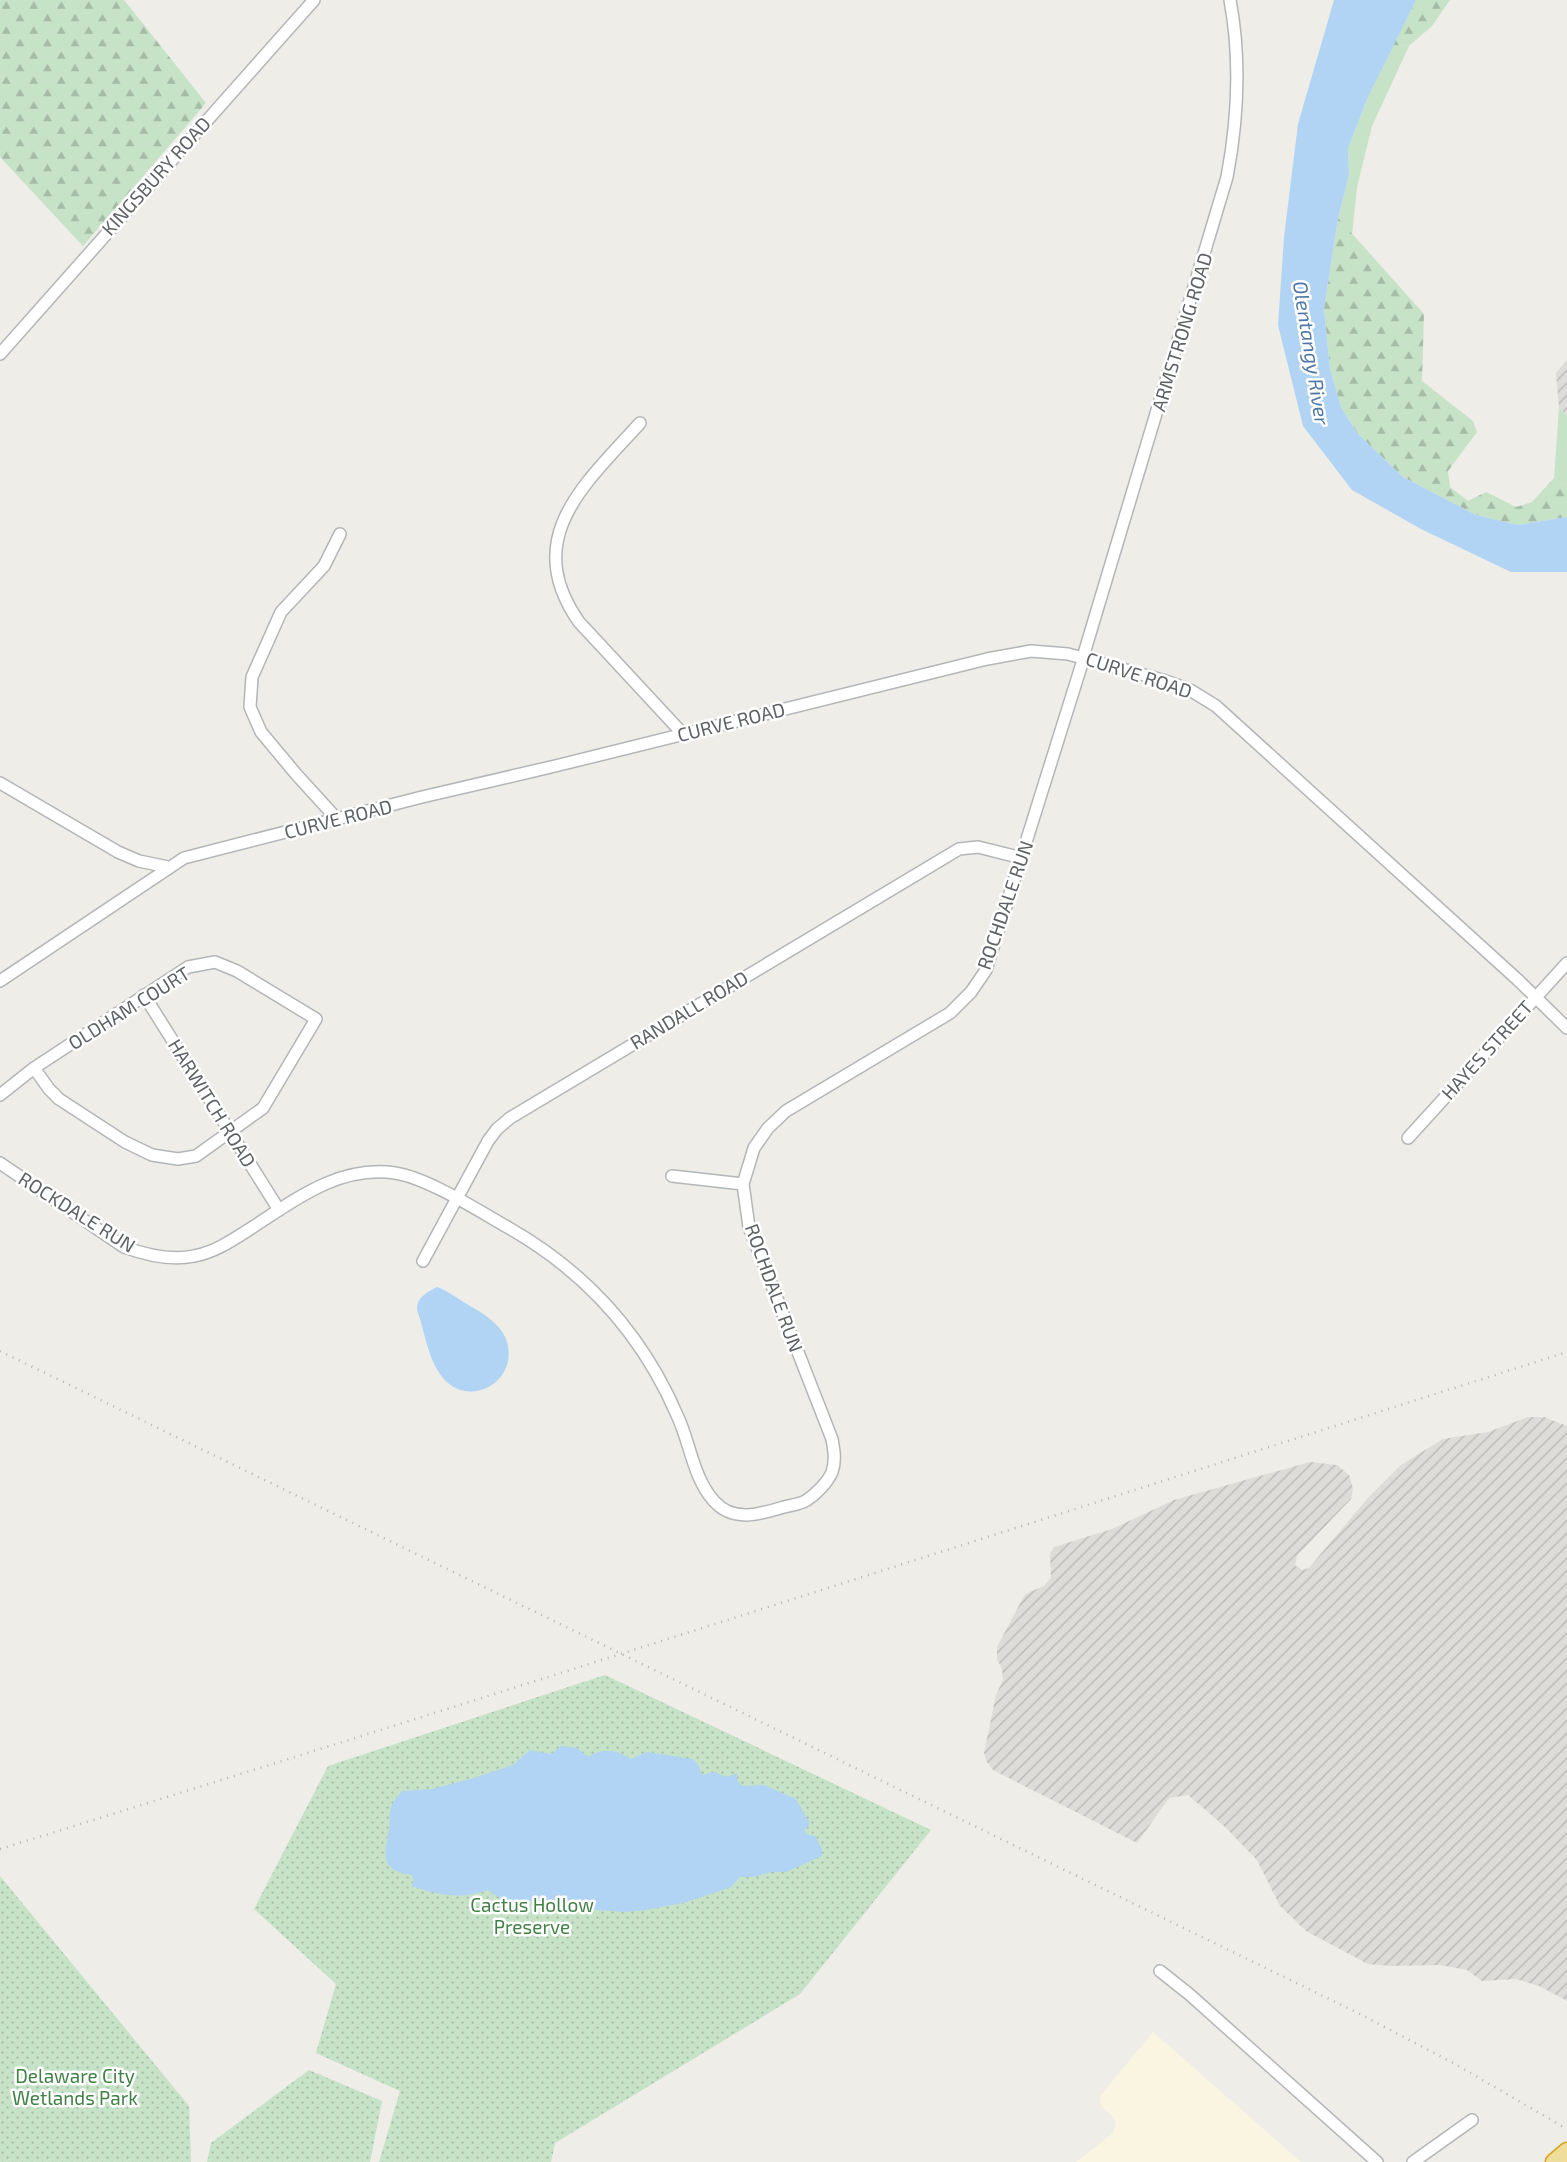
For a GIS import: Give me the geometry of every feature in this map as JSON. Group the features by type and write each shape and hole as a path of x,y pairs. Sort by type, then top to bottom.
{"highway":[{"path":"1554,2162 1567,2151"}],"street":[{"name":"KINGSBURY ROAD","path":"0,354 314,0"},
{"name":"ARMSTRONG ROAD","path":"1083,657 1201,270 1227,177 1236,122 1238,70 1230,0"},
{"path":"640,423 572,500 559,530 556,546 557,571 562,594 578,622 683,734"},
{"path":"337,819 261,732 250,707 252,677 281,612 324,566 340,534"},
{"name":"CURVE ROAD","path":"0,981 184,858 1015,654 1055,651 1083,657 1182,687 1215,704 1567,1028"},
{"name":"ROCHDALE RUN","path":"511,1229 563,1263 616,1314 648,1358 678,1416 704,1488 715,1503 733,1513 751,1516 806,1501 819,1490 832,1472 835,1455 832,1439 749,1227 743,1184 754,1148 768,1128 786,1111 950,1013 971,992 986,970 1083,657"},
{"path":"0,783 118,852 140,861 168,867"},
{"name":"RANDALL ROAD","path":"423,1261 488,1141 497,1129 510,1118 959,849 978,847 1022,858"},
{"name":"OLDHAM COURT","path":"0,1095 34,1068 188,967 215,962 237,971 316,1019 263,1108 230,1133"},
{"name":"HAYES STREET","path":"1408,1138 1567,963"},
{"name":"HARWITCH ROAD","path":"144,995 279,1210"},
{"path":"34,1068 49,1089 59,1099 125,1142 152,1155 178,1159 196,1156 230,1133"},
{"name":"ROCKDALE RUN","path":"0,1163 124,1246 155,1256 172,1258 194,1256 212,1250 233,1240 325,1183 358,1174 394,1173 408,1176 423,1182 511,1229"},
{"path":"672,1176 743,1184"},
{"path":"1160,1971 1189,1994 1377,2162"},
{"path":"1413,2162 1472,2120"}],"shaded area":[{"path":"1567,360 1567,416 1559,408 1556,373"},
{"path":"1528,1417 1544,1417 1567,1426 1567,2001 1539,1986 1516,1979 1482,1981 1467,1970 1440,1965 1390,1966 1368,1964 1306,1931 1280,1906 1257,1860 1224,1826 1188,1795 1169,1798 1137,1843 993,1770 987,1762 984,1753 996,1695 1003,1680 1002,1669 997,1659 997,1647 1025,1594 1044,1586 1051,1578 1050,1554 1054,1547 1112,1529 1174,1500 1310,1462 1337,1465 1349,1475 1353,1488 1351,1499 1297,1556 1295,1565 1302,1570 1309,1568 1367,1499 1401,1465 1443,1439 1488,1432"},
{"path":"1153,2032 1301,2162 1076,2162 1113,2133 1116,2123 1113,2117 1101,2106 1100,2096"}],"green space":[{"path":"0,0 124,0 206,103 83,246 0,157"},
{"path":"1416,0 1450,0 1432,26 1409,46 1393,45"},
{"path":"1393,45 1409,46 1372,126 1357,187 1352,235 1338,218 1349,175 1348,148 1368,97"},
{"path":"1338,218 1424,314 1422,381 1473,421 1477,432 1448,471 1450,487 1468,501 1486,492 1516,507 1532,502 1554,478 1567,485 1567,517 1518,525 1476,515 1403,477 1357,433 1341,407 1330,369 1324,309"},
{"path":"1559,408 1567,416 1567,485 1554,478"},
{"name":"Cactus Hollow Preserve","path":"605,1675 931,1830 800,1994 555,2143 551,2162 379,2162 400,2091 316,2053 336,1984 254,1909 328,1766"},
{"name":"Delaware City Wetlands Park","path":"0,1876 189,2106 191,2162 0,2162"},
{"path":"309,2070 382,2101 370,2162 207,2162 211,2143"}],"water":[{"name":"Olentangy River","path":"1334,0 1416,0 1368,97 1348,148 1349,175 1338,218 1324,309 1330,369 1341,407 1357,433 1403,477 1476,515 1518,525 1567,517 1567,572 1511,572 1421,529 1352,490 1303,426 1278,325 1284,237 1298,124"},
{"path":"437,1287 488,1317 503,1333 508,1346 508,1360 504,1371 497,1381 488,1388 465,1391 453,1387 438,1371 427,1345 417,1310 420,1299"},
{"path":"561,1746 577,1748 588,1757 599,1752 610,1751 620,1753 631,1759 647,1752 692,1759 698,1764 702,1775 715,1772 726,1777 737,1773 737,1780 742,1786 764,1785 796,1799 810,1824 804,1831 809,1835 815,1836 822,1849 822,1856 786,1872 771,1872 754,1877 740,1877 731,1887 687,1902 624,1912 583,1909 569,1904 538,1906 531,1901 520,1903 502,1899 488,1890 458,1896 440,1894 411,1886 414,1880 412,1875 394,1870 389,1866 386,1847 390,1810 402,1791 432,1789 474,1778 513,1765 530,1750 551,1754"}],"railway":[{"path":"0,1351 1356,2012 1455,2064 1567,2129"},
{"path":"0,1849 1567,1352"}]}
